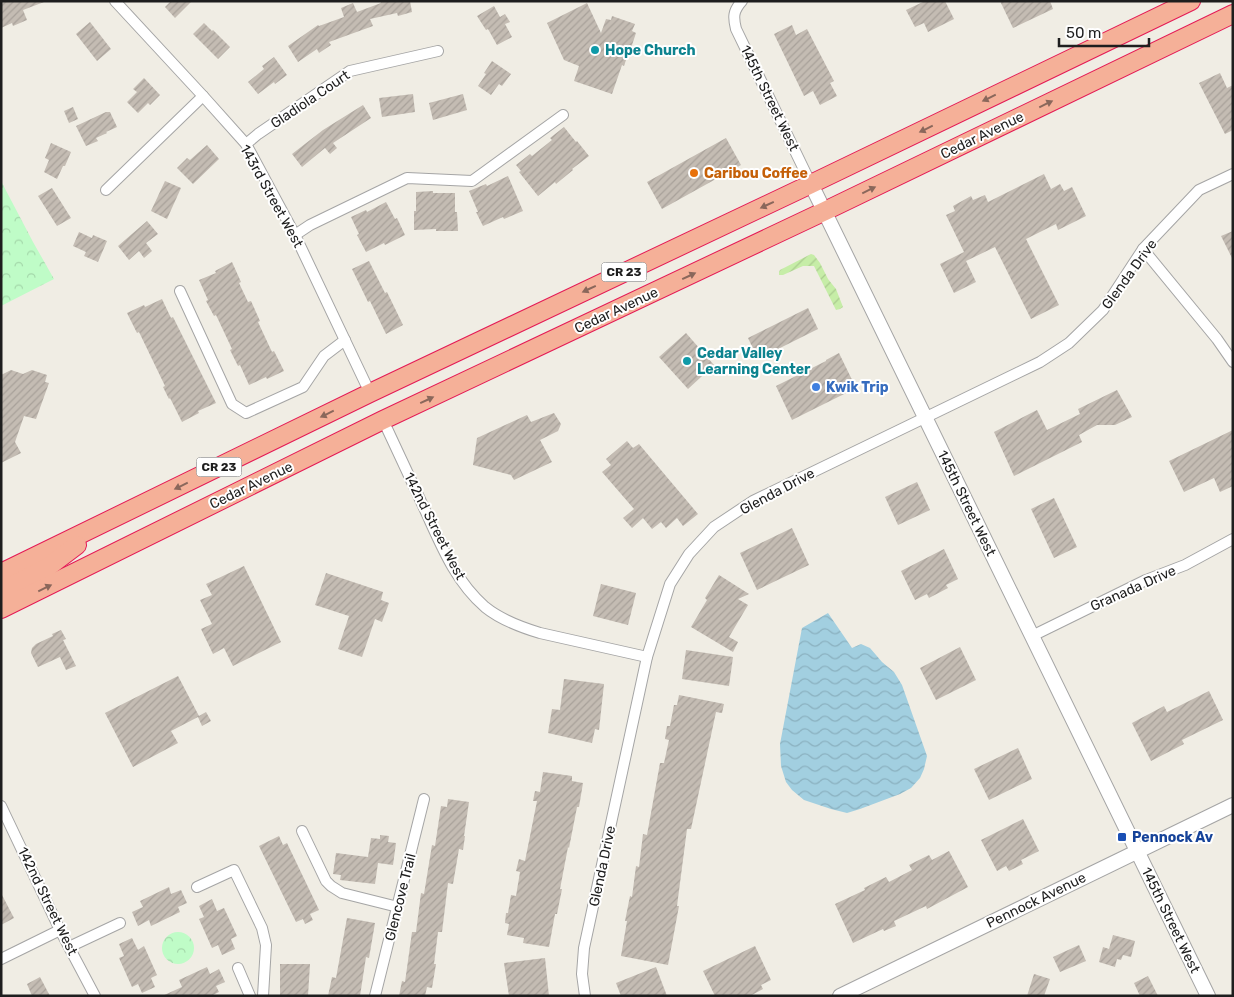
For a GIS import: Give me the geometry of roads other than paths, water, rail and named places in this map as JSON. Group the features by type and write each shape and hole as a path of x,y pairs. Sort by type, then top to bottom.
{"highway":[{"name":"CR 23","path":"1,573 370,393 1191,1"},
{"name":"Cedar Avenue","path":"1,609 383,420 825,211 1233,14"},
{"path":"1,592 48,567 111,520"}],"street":[{"name":"143rd Street West","path":"115,1 246,144 295,235 370,393"},
{"name":"145th Street West","path":"739,4 733,20 736,29 1208,996"},
{"name":"Gladiola Court","path":"246,144 350,71 438,51"},
{"path":"106,190 202,96"},
{"path":"295,235 407,178 472,180 563,115"},
{"name":"Glenda Drive","path":"585,996 582,974 584,948 647,657 670,584 689,554 714,527 753,501 1040,362 1069,344 1103,310 1143,249 1199,190 1233,174"},
{"path":"1143,249 1217,339 1233,362"},
{"path":"180,290 232,404 246,413 303,386 324,356 345,340"},
{"name":"142nd Street West","path":"383,420 449,561 466,586 486,607 498,616 526,629 647,657"},
{"name":"Granada Drive","path":"1032,636 1146,580 1185,565 1233,539"},
{"name":"Glencove Trail","path":"376,996 424,799"},
{"name":"Pennock Avenue","path":"840,996 1233,805"},
{"name":"142nd Street West","path":"1,806 60,930 95,996"},
{"path":"302,831 326,881 331,886 342,893 398,907"},
{"path":"197,887 234,870 262,928 266,945 263,996"},
{"path":"70,947 120,923"},
{"path":"1,959 60,930"},
{"path":"238,968 250,996"}],"water":[{"path":"828,613 852,648 861,644 870,648 894,672 902,685 927,756 920,778 911,788 900,794 847,813 804,800 786,782 781,766 780,744 802,628"}],"place":[{"name":"Hope Church","path":"595,50"},
{"name":"Caribou Coffee","path":"694,173"},
{"name":"Cedar Valley Learning Center","path":"687,361"},
{"name":"Kwik Trip","path":"816,387"},
{"name":"Pennock Av","path":"1122,837"}]}
